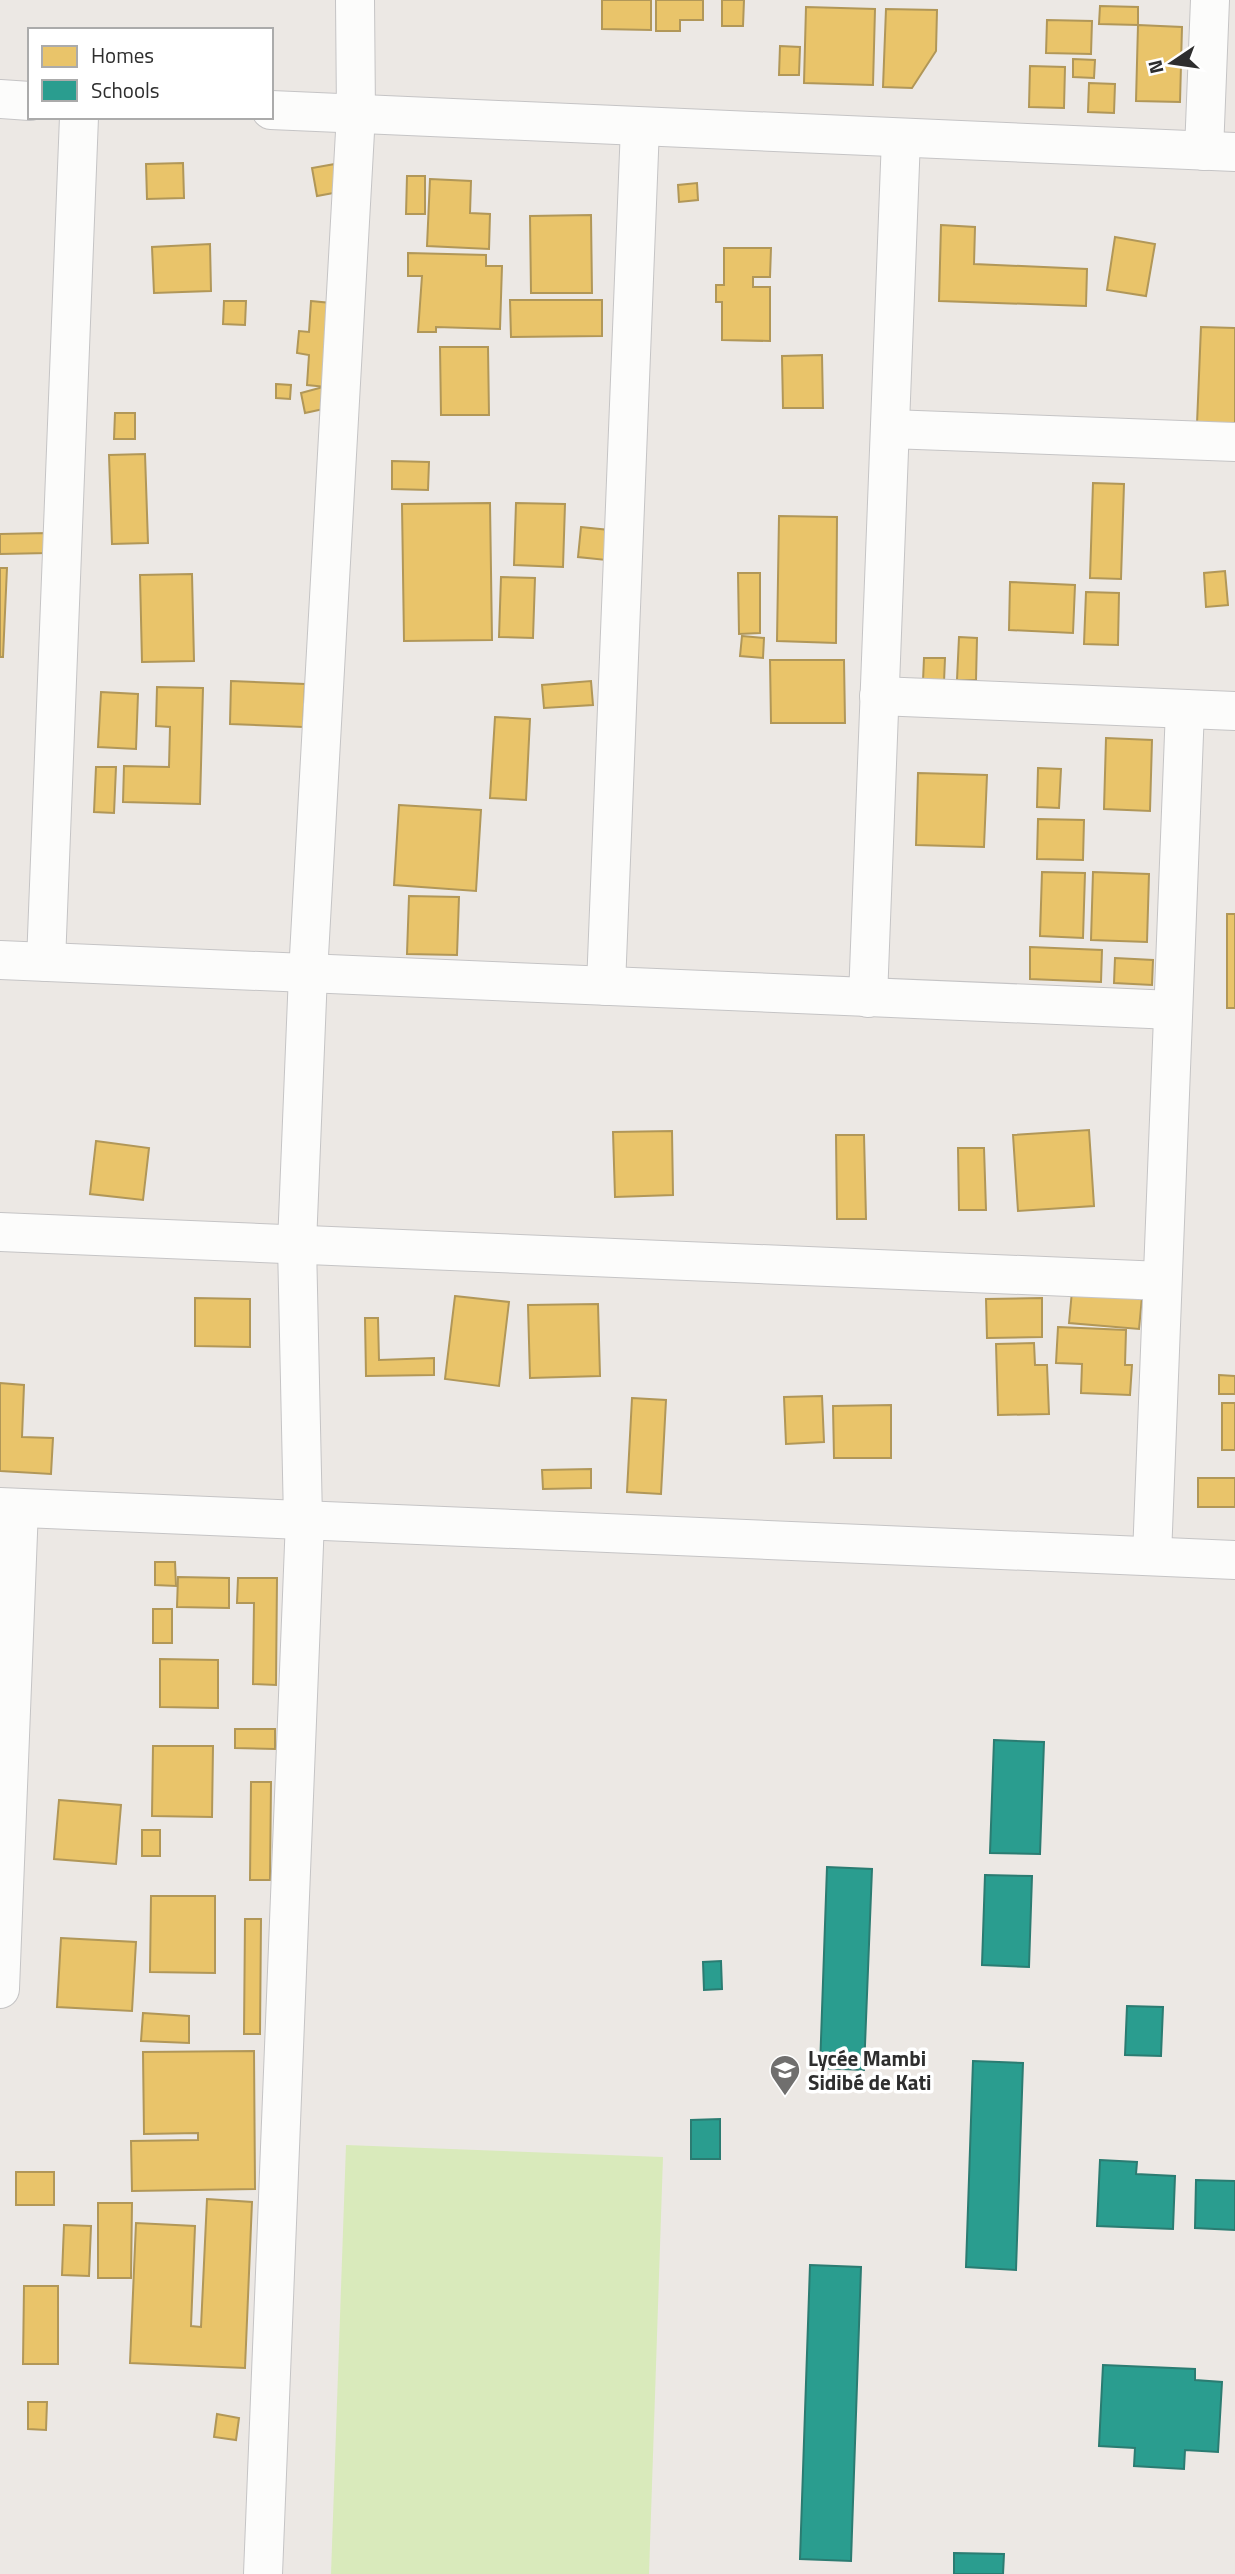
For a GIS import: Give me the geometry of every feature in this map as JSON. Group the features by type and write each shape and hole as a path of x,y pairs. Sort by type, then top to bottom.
{"street":[{"path":"263,2574 305,1520 297,1244 308,974 356,114 355,0"},
{"path":"273,110 1220,151 1210,0"},
{"path":"0,99 28,101"},
{"path":"46,962 79,119"},
{"path":"606,986 640,127"},
{"path":"868,998 901,138"},
{"path":"890,429 1235,442"},
{"path":"879,696 1235,711"},
{"path":"1152,1556 1185,709"},
{"path":"0,960 1173,1010"},
{"path":"0,1231 1163,1281"},
{"path":"0,1989 9,1507 1235,1560"}],"green space":[{"path":"346,2145 663,2157 649,2574 331,2574"}],"building: Homes":[{"path":"602,0 651,0 651,30 602,29"},
{"path":"656,0 703,0 703,20 680,20 680,31 656,31"},
{"path":"722,0 744,0 743,26 722,26"},
{"path":"1100,6 1138,7 1138,25 1099,24"},
{"path":"806,7 875,9 873,85 804,83"},
{"path":"886,9 937,10 936,51 912,88 883,87"},
{"path":"1047,20 1092,21 1091,54 1046,53"},
{"path":"1138,25 1182,27 1180,102 1136,101"},
{"path":"780,46 800,47 799,75 779,75"},
{"path":"1073,59 1095,60 1094,78 1073,77"},
{"path":"1030,66 1065,67 1064,108 1029,107"},
{"path":"1089,83 1115,84 1114,113 1088,112"},
{"path":"183,163 184,198 147,199 146,164"},
{"path":"335,164 339,192 317,196 312,168"},
{"path":"407,176 425,176 425,214 406,214"},
{"path":"430,179 471,181 470,213 490,214 489,249 427,246"},
{"path":"697,183 698,200 679,202 678,185"},
{"path":"591,215 592,293 531,293 530,216"},
{"path":"941,225 975,227 974,264 1087,269 1086,306 939,301"},
{"path":"1115,237 1155,244 1146,296 1107,290"},
{"path":"210,244 211,291 154,293 152,247"},
{"path":"724,248 771,248 770,277 753,277 753,287 770,287 770,341 722,340 722,302 716,302 716,285 724,285"},
{"path":"408,253 486,255 486,266 502,266 500,329 436,327 436,332 418,332 422,276 408,276"},
{"path":"510,300 602,300 602,336 511,337"},
{"path":"224,301 246,301 245,325 223,324"},
{"path":"311,301 331,303 326,387 307,385 309,355 297,353 299,331 309,332"},
{"path":"1201,327 1235,328 1235,426 1197,424"},
{"path":"440,347 488,347 489,415 441,415"},
{"path":"822,355 823,408 783,408 782,356"},
{"path":"276,384 291,385 290,399 276,398"},
{"path":"323,387 328,408 305,413 301,393"},
{"path":"115,413 135,413 135,439 114,439"},
{"path":"145,454 148,543 112,544 109,455"},
{"path":"392,461 429,462 428,490 392,489"},
{"path":"1093,483 1124,484 1121,579 1090,578"},
{"path":"490,503 492,640 404,641 402,504"},
{"path":"516,503 565,504 563,567 514,565"},
{"path":"779,516 837,517 836,643 777,641"},
{"path":"581,527 609,530 606,560 578,557"},
{"path":"48,533 48,553 0,554 0,534"},
{"path":"0,568 7,568 3,657 0,657"},
{"path":"1225,571 1228,605 1206,607 1204,573"},
{"path":"738,573 760,573 760,633 739,634"},
{"path":"192,574 194,661 142,662 140,575"},
{"path":"501,577 535,578 533,638 499,637"},
{"path":"1010,582 1075,585 1073,633 1009,630"},
{"path":"1086,592 1119,593 1118,645 1084,644"},
{"path":"742,636 764,638 763,658 740,656"},
{"path":"959,637 977,638 976,680 957,680"},
{"path":"924,658 945,658 944,682 923,681"},
{"path":"770,660 844,660 845,723 771,723"},
{"path":"231,681 305,684 303,727 230,724"},
{"path":"591,681 593,705 544,708 542,685"},
{"path":"157,687 203,688 200,804 123,802 124,766 169,767 170,727 156,726"},
{"path":"101,692 138,694 136,749 98,747"},
{"path":"495,717 530,719 526,800 490,798"},
{"path":"1106,738 1152,740 1150,811 1104,809"},
{"path":"96,767 116,767 114,813 94,812"},
{"path":"1038,768 1061,769 1059,808 1037,807"},
{"path":"918,773 987,775 984,847 916,845"},
{"path":"399,805 481,810 476,891 394,885"},
{"path":"1038,819 1084,820 1083,860 1037,859"},
{"path":"1042,872 1085,873 1083,938 1040,936"},
{"path":"1093,872 1149,874 1147,942 1091,940"},
{"path":"409,896 459,897 457,955 407,954"},
{"path":"1227,914 1235,914 1235,1008 1227,1008"},
{"path":"1030,947 1102,950 1101,982 1030,979"},
{"path":"1115,958 1153,960 1152,985 1114,983"},
{"path":"1089,1130 1094,1206 1018,1211 1013,1135"},
{"path":"672,1131 673,1195 615,1197 613,1132"},
{"path":"836,1135 864,1135 866,1219 837,1219"},
{"path":"96,1141 149,1148 143,1200 90,1194"},
{"path":"958,1148 984,1148 986,1210 959,1210"},
{"path":"1072,1291 1142,1297 1139,1329 1069,1323"},
{"path":"455,1296 509,1302 499,1386 445,1379"},
{"path":"195,1298 250,1299 250,1347 195,1346"},
{"path":"1042,1298 1042,1337 987,1338 986,1299"},
{"path":"598,1304 600,1376 530,1378 528,1305"},
{"path":"365,1318 378,1318 379,1360 434,1358 434,1375 366,1376"},
{"path":"1058,1327 1126,1330 1125,1365 1132,1365 1130,1395 1081,1393 1082,1364 1056,1363"},
{"path":"1034,1343 1035,1365 1047,1365 1049,1414 998,1415 996,1344"},
{"path":"1219,1375 1235,1376 1235,1394 1219,1394"},
{"path":"0,1383 24,1385 22,1437 53,1438 51,1474 0,1471"},
{"path":"822,1396 824,1442 786,1444 784,1397"},
{"path":"632,1398 666,1400 661,1494 627,1492"},
{"path":"1222,1403 1235,1403 1235,1450 1222,1450"},
{"path":"891,1405 891,1458 834,1458 833,1406"},
{"path":"591,1469 591,1488 543,1489 542,1470"},
{"path":"1198,1478 1235,1478 1235,1507 1198,1507"},
{"path":"155,1562 175,1562 176,1586 155,1585"},
{"path":"178,1577 229,1578 229,1608 177,1607"},
{"path":"238,1578 277,1578 276,1685 253,1684 254,1603 237,1603"},
{"path":"153,1609 172,1609 172,1643 153,1643"},
{"path":"160,1659 218,1660 218,1708 160,1707"},
{"path":"235,1729 275,1729 275,1749 235,1748"},
{"path":"153,1746 213,1746 212,1817 152,1816"},
{"path":"251,1782 271,1782 270,1880 250,1880"},
{"path":"59,1800 121,1805 116,1864 54,1859"},
{"path":"142,1830 160,1830 160,1856 142,1856"},
{"path":"151,1896 215,1896 215,1973 150,1972"},
{"path":"245,1919 261,1919 260,2034 244,2034"},
{"path":"61,1938 136,1942 132,2011 57,2007"},
{"path":"143,2013 189,2016 189,2043 141,2041"},
{"path":"254,2051 255,2189 132,2191 131,2141 198,2140 198,2133 144,2134 143,2052"},
{"path":"16,2172 54,2172 54,2205 16,2205"},
{"path":"207,2199 252,2202 245,2368 130,2363 136,2223 195,2226 191,2326 201,2327"},
{"path":"98,2203 132,2203 131,2278 98,2278"},
{"path":"64,2225 91,2226 89,2276 62,2275"},
{"path":"24,2286 58,2286 58,2364 23,2364"},
{"path":"28,2402 47,2402 46,2430 28,2429"},
{"path":"217,2414 239,2418 236,2440 214,2437"}],"building: Schools":[{"path":"994,1740 1044,1742 1040,1854 990,1853"},
{"path":"827,1867 872,1869 864,2070 820,2068"},
{"path":"985,1875 1032,1876 1029,1967 982,1965"},
{"path":"721,1961 722,1989 704,1990 703,1962"},
{"path":"1127,2006 1163,2007 1161,2056 1125,2055"},
{"path":"973,2061 1023,2063 1016,2270 966,2267"},
{"path":"720,2119 720,2159 691,2159 691,2120"},
{"path":"1100,2160 1137,2162 1136,2174 1175,2176 1173,2229 1097,2226"},
{"path":"1196,2180 1235,2181 1235,2230 1195,2228"},
{"path":"810,2265 861,2267 851,2561 800,2559"},
{"path":"1103,2365 1195,2369 1195,2380 1222,2382 1218,2452 1185,2450 1184,2469 1134,2466 1135,2448 1099,2446"},
{"path":"954,2553 1004,2554 1003,2574 954,2574"}],"place":[{"name":"Lycée Mambi Sidibé de Kati","path":"785,2097"}]}
